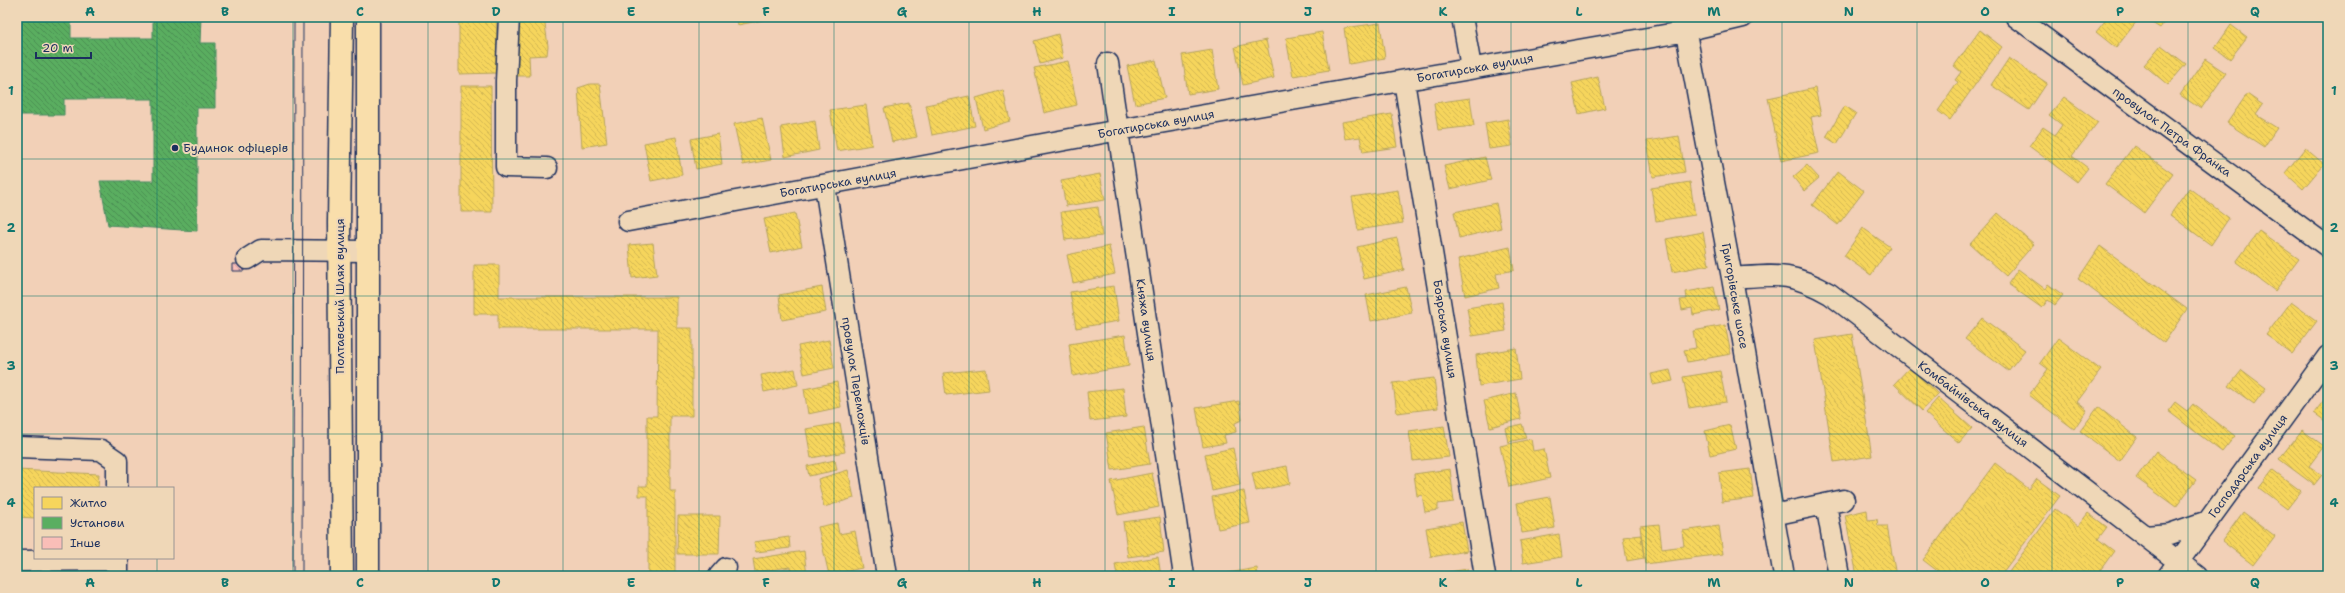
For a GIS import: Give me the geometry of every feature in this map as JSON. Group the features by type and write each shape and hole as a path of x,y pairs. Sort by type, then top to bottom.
{"main road":[{"name":"Полтавський Шлях вулиця","path":"342,17 340,250 342,576"},
{"path":"368,17 368,576"}],"street":[{"path":"509,17 506,81 506,167 547,168"},
{"path":"1462,17 1471,67"},
{"name":"Богатирська вулиця","path":"628,221 825,186 1119,130 1404,81 1684,24 1743,17"},
{"name":"провулок Петра Франка","path":"2016,17 2328,247"},
{"name":"Григорівське шосе","path":"1684,24 1732,278 1784,576"},
{"name":"Княжа вулиця","path":"1108,63 1184,576"},
{"name":"Боярська вулиця","path":"1404,81 1485,576"},
{"name":"провулок Переможців","path":"825,186 887,576"},
{"path":"247,259 261,250 368,250"},
{"name":"Комбайнівська вулиця","path":"1732,278 1784,275 1807,281 1830,294 2145,536 2173,569 2197,576"},
{"name":"Господарська вулиця","path":"2173,569 2328,356"},
{"path":"17,447 101,450 116,461 117,487"},
{"path":"1773,515 1835,502 1839,576"},
{"path":"2145,536 2170,534 2208,521"},
{"path":"17,561 118,565"}],"building: Житло":[{"path":"459,17 496,17 498,73 459,74"},
{"path":"512,17 544,17 548,46 547,55 529,56 530,76 511,76"},
{"path":"737,17 763,17 763,20 738,25"},
{"path":"2108,17 2140,17 2116,48 2096,32"},
{"path":"2152,17 2168,17 2160,28 2149,21"},
{"path":"1380,23 1385,58 1349,64 1344,28"},
{"path":"2231,25 2247,37 2230,59 2215,48"},
{"path":"1980,30 2002,47 1950,120 1938,111 1958,82 1955,80 1961,72 1954,66"},
{"path":"1322,32 1329,70 1293,76 1286,38"},
{"path":"1058,34 1063,58 1040,64 1034,41"},
{"path":"1266,40 1274,78 1243,85 1235,47"},
{"path":"2161,45 2186,64 2168,85 2144,65"},
{"path":"1212,50 1218,89 1188,94 1182,55"},
{"path":"2009,58 2047,83 2029,110 1991,85"},
{"path":"2205,59 2226,73 2201,109 2180,95"},
{"path":"1156,60 1165,98 1135,104 1127,66"},
{"path":"1068,61 1077,105 1044,113 1034,68"},
{"path":"1598,77 1605,108 1579,114 1572,83"},
{"path":"590,84 600,84 607,143 582,147 578,88"},
{"path":"461,86 491,86 492,212 461,212"},
{"path":"1815,88 1821,115 1811,117 1819,153 1781,161 1768,98"},
{"path":"1003,90 1010,121 983,129 976,98"},
{"path":"2247,94 2263,105 2256,115 2277,128 2264,147 2227,123"},
{"path":"969,96 975,126 932,135 926,105"},
{"path":"2064,97 2098,122 2072,156 2088,168 2077,182 2029,146 2043,127 2055,135 2062,125 2049,115"},
{"path":"1470,98 1474,126 1438,130 1434,103"},
{"path":"909,103 917,137 892,142 884,108"},
{"path":"866,105 872,145 837,151 830,110"},
{"path":"1845,106 1856,113 1837,144 1826,137"},
{"path":"1392,114 1397,147 1363,152 1360,137 1345,139 1342,122"},
{"path":"762,118 771,160 743,165 734,124"},
{"path":"1508,119 1512,146 1489,149 1485,123"},
{"path":"815,121 819,150 785,157 781,127"},
{"path":"718,134 722,164 696,169 691,139"},
{"path":"1679,136 1685,172 1653,177 1647,141"},
{"path":"676,137 682,175 651,181 644,143"},
{"path":"2134,146 2173,174 2144,213 2105,184"},
{"path":"2305,148 2324,164 2303,189 2285,173"},
{"path":"1485,157 1491,180 1450,189 1444,166"},
{"path":"1807,165 1819,178 1804,191 1793,177"},
{"path":"1838,171 1864,191 1838,225 1812,205"},
{"path":"1100,174 1105,200 1066,206 1061,181"},
{"path":"1690,182 1695,215 1656,221 1651,188"},
{"path":"2189,188 2229,218 2211,245 2170,215"},
{"path":"1398,190 1403,223 1358,230 1352,197"},
{"path":"1496,203 1501,228 1459,238 1454,212"},
{"path":"1098,207 1102,236 1065,240 1061,212"},
{"path":"795,213 802,246 771,253 764,219"},
{"path":"1998,213 2034,244 2006,276 1970,244"},
{"path":"1863,228 1890,247 1871,275 1844,256"},
{"path":"2259,231 2299,259 2275,291 2236,262"},
{"path":"1703,232 1709,265 1672,272 1666,239"},
{"path":"1397,238 1404,270 1364,279 1357,247"},
{"path":"653,243 657,275 632,278 629,245"},
{"path":"1109,246 1115,274 1073,283 1067,255"},
{"path":"2100,246 2187,309 2164,343 2078,279"},
{"path":"1510,247 1514,270 1496,274 1499,288 1465,296 1458,259"},
{"path":"474,265 499,265 499,297 677,297 677,328 692,328 692,416 670,416 670,491 675,491 675,576 648,576 648,496 639,496 639,486 647,486 647,416 657,416 658,329 498,329 498,314 474,314"},
{"path":"2018,269 2045,289 2048,284 2063,295 2055,305 2048,300 2042,308 2008,284"},
{"path":"1114,286 1119,321 1076,328 1070,292"},
{"path":"822,287 826,312 782,320 779,295"},
{"path":"1406,287 1412,313 1371,321 1366,295"},
{"path":"1714,287 1719,310 1693,315 1692,308 1682,310 1680,300 1687,299 1686,292"},
{"path":"1502,302 1506,331 1472,336 1467,308"},
{"path":"2291,302 2317,321 2292,354 2266,335"},
{"path":"1982,318 2025,350 2008,371 1965,339"},
{"path":"1725,325 1731,354 1687,362 1684,350 1696,348 1693,331"},
{"path":"1852,334 1872,456 1834,462 1815,340"},
{"path":"1125,335 1129,366 1073,376 1069,344"},
{"path":"2058,338 2101,370 2077,402 2087,410 2074,429 2029,395 2048,369 2040,363"},
{"path":"829,340 834,368 804,374 798,346"},
{"path":"1516,348 1520,379 1479,386 1476,355"},
{"path":"1910,367 1938,394 1922,411 1894,384"},
{"path":"795,369 798,385 764,392 761,375"},
{"path":"986,369 989,390 946,395 943,373"},
{"path":"1670,370 1673,381 1653,385 1651,374"},
{"path":"2242,370 2266,388 2254,404 2229,386"},
{"path":"1720,371 1726,402 1689,408 1683,377"},
{"path":"1434,378 1438,408 1397,413 1393,383"},
{"path":"837,382 841,407 808,414 804,389"},
{"path":"1123,388 1126,417 1090,421 1087,392"},
{"path":"1516,393 1521,419 1490,427 1484,401"},
{"path":"2328,395 2328,423 2314,413"},
{"path":"1938,398 1972,428 1959,443 1925,413"},
{"path":"1239,401 1242,420 1235,423 1236,432 1224,435 1226,443 1203,447 1196,408"},
{"path":"2175,402 2187,411 2193,404 2235,436 2222,452 2168,411"},
{"path":"2098,407 2137,437 2120,461 2080,431"},
{"path":"840,423 845,452 811,458 806,429"},
{"path":"1522,424 1526,438 1508,442 1505,428"},
{"path":"1730,425 1736,449 1710,455 1705,431"},
{"path":"1444,426 1449,457 1413,461 1409,431"},
{"path":"1144,427 1150,464 1112,470 1106,433"},
{"path":"2302,430 2324,446 2309,466 2322,475 2314,485 2279,459"},
{"path":"1531,439 1533,451 1544,449 1550,478 1509,487 1500,446"},
{"path":"1233,448 1240,485 1212,491 1205,454"},
{"path":"2156,451 2196,480 2176,507 2136,478"},
{"path":"835,460 837,470 809,476 807,466"},
{"path":"1995,463 2029,489 2037,479 2060,496 2000,576 1944,576 1923,560"},
{"path":"1287,466 1290,484 1256,491 1252,473"},
{"path":"1450,469 1454,502 1438,504 1438,510 1425,512 1422,495 1417,496 1414,474"},
{"path":"1750,469 1754,498 1722,502 1719,473"},
{"path":"17,470 99,474 98,487 34,487 34,518 17,517"},
{"path":"848,470 854,498 824,507 818,479"},
{"path":"2273,470 2301,491 2287,509 2259,488"},
{"path":"1152,473 1159,507 1118,515 1111,481"},
{"path":"1244,491 1250,523 1218,529 1212,497"},
{"path":"1550,497 1555,528 1522,533 1517,503"},
{"path":"2055,509 2078,526 2088,513 2107,527 2098,539 2114,551 2096,576 2006,576"},
{"path":"1867,510 1868,520 1877,519 1878,526 1887,526 1896,576 1857,576 1845,515"},
{"path":"2243,512 2275,536 2253,565 2222,541"},
{"path":"678,516 720,516 719,554 677,554"},
{"path":"1160,517 1164,552 1128,557 1123,522"},
{"path":"1462,522 1467,551 1431,557 1426,528"},
{"path":"837,523 839,534 855,531 862,568 829,575 818,527"},
{"path":"1659,524 1662,549 1684,546 1682,531 1719,526 1723,554 1645,564 1640,526"},
{"path":"1559,534 1562,557 1523,563 1520,541"},
{"path":"1641,535 1644,558 1627,561 1623,537"},
{"path":"789,537 790,548 756,552 754,542"},
{"path":"804,551 807,576 791,576 790,567 755,572 753,559"},
{"path":"1158,557 1161,576 1117,576 1115,564"},
{"path":"1257,568 1258,576 1229,576 1228,573"},
{"path":"1467,569 1468,576 1437,576 1437,574"}],"building: Установи":[{"name":"Будинок офіцерів","path":"153,17 201,17 200,43 215,43 215,108 197,108 197,231 108,225 100,181 153,181 153,99 64,99 64,115 17,115 17,19 71,19 71,38 153,38"}],"building: Інше":[{"path":"232,264 244,264 244,271 232,271"}],"tram line":[{"path":"293,576 294,17"},
{"path":"302,576 303,17"}],"place":[{"name":"Будинок офіцерів","path":"175,148"}]}
